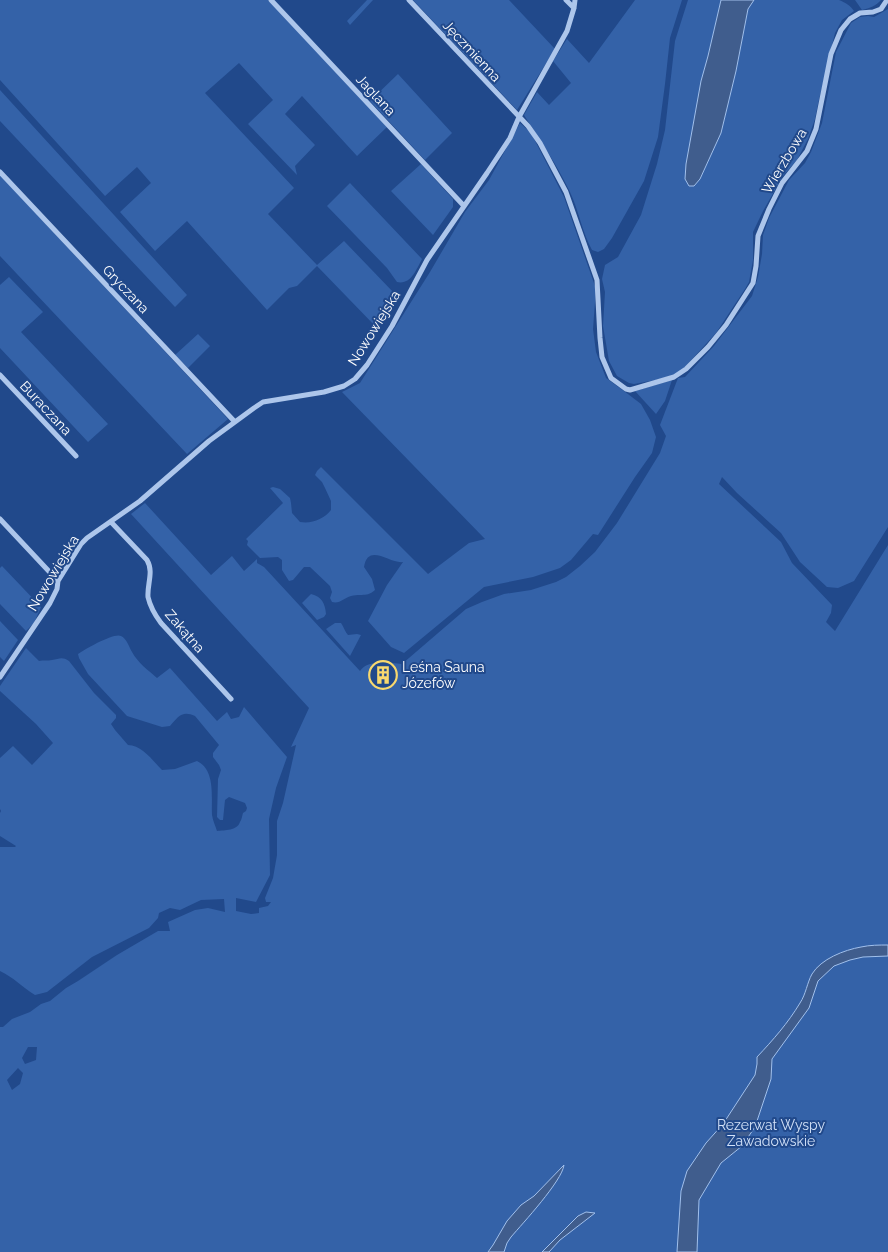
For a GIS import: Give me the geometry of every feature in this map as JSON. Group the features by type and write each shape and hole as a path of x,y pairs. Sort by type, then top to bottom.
{"street":[{"name":"Jaglana","path":"271,0 464,206"},
{"name":"Jęczmienna","path":"409,0 528,126 540,143 566,192 597,280 602,357 610,378 630,390"},
{"path":"566,0 574,8"},
{"name":"Nowowiejska","path":"0,677 50,602 57,589 58,581 87,538 143,499 209,441 263,402 324,392 344,386 355,379 367,366 392,326 427,260 510,138 519,117 567,31 575,0"},
{"name":"Wierzbowa","path":"630,390 674,377 686,369 708,347 753,283 758,236 782,183 807,151 816,129 831,54 841,30 850,19 860,13 873,12 880,9 887,0"},
{"name":"Gryczana","path":"0,172 235,422"},
{"name":"Buraczana","path":"0,375 76,456"},
{"path":"0,519 58,581"},
{"name":"Zakątna","path":"111,522 149,564 148,597 160,623 230,699"}],"green space":[{"path":"0,0 268,0 387,127 357,156 302,96 285,114 315,145 295,166 297,175 248,124 273,100 239,63 205,93 294,188 268,214 317,265 344,241 394,293 396,304 378,329 317,266 297,286 289,288 267,310 187,221 155,251 120,212 151,183 137,167 105,196 0,80"},
{"path":"367,0 373,0 350,25 347,21"},
{"path":"413,0 509,0 555,49 517,110"},
{"path":"635,0 682,0 670,38 658,137 644,181 612,238 604,249 598,252 592,250 565,182 524,115 537,92 549,105 571,83 553,61 567,39 589,63"},
{"path":"688,0 721,0 708,56 700,179 721,133 748,9 754,0 839,0 848,4 854,11 842,20 835,33 815,119 808,139 797,160 783,176 753,232 753,260 749,282 745,289 716,333 682,370 665,378 634,384 617,376 609,361 603,326 605,292 602,279 605,265 618,257 641,215 657,164 665,130 675,41"},
{"path":"855,0 881,0 877,4 862,10"},
{"name":"Rezerwat Wyspy Zawadowskie","path":"888,9 888,527 854,581 838,588 827,587 800,562 781,533 722,477 719,484 781,542 792,563 832,605 831,613 826,622 835,631 888,545 888,1252 0,1252 0,1027 3,1027 12,1019 50,1001 66,988 158,931 170,931 168,922 195,910 208,908 225,912 224,899 201,900 180,910 170,908 159,913 158,918 149,928 92,957 47,992 35,995 0,971 0,847 16,846 0,836 0,758 13,746 32,765 53,743 36,724 0,691 0,686 26,648 39,661 67,659 94,693 116,715 111,724 115,730 128,745 143,751 162,770 175,769 197,761 203,765 210,778 212,815 217,831 230,830 236,827 247,808 245,803 229,797 225,800 223,820 217,817 218,779 221,770 213,757 213,753 219,745 195,716 191,714 183,714 170,726 162,727 127,716 88,674 78,654 93,645 118,635 123,637 137,660 157,678 170,668 217,721 227,712 231,719 239,717 244,707 287,757 276,788 269,819 270,875 256,902 236,898 236,911 251,914 259,913 259,908 268,906 271,902 266,902 265,898 273,878 277,855 277,821 296,745 291,747 309,708 131,514 145,503 211,575 232,556 244,571 257,559 257,563 264,567 360,671 373,663 402,664 466,609 504,594 531,590 566,577 595,552 617,523 660,453 666,436 660,425 678,378 685,377 714,346 752,296 758,277 763,235 769,218 789,180 805,163 822,123 836,52 851,23 860,17 874,17","holes":["28,1047 37,1047 36,1060 25,1064 22,1058","18,1068 23,1073 20,1084 12,1090 7,1080"]},
{"path":"398,74 452,133 425,160 370,101"},
{"path":"0,90 187,295 175,307 0,121"},
{"path":"520,123 531,133 564,197 596,289 593,329 596,352 606,378 641,404 650,420 656,437 652,453 598,535 593,534 571,560 560,568 533,577 484,587 404,653 391,647 368,621 387,585 403,562 375,555 370,556 366,560 364,567 372,579 375,590 369,594 355,595 340,602 332,602 330,586 310,567 304,567 293,580 289,581 282,570 282,560 278,557 260,558 247,545 248,541 246,539 283,503 270,488 273,487 280,489 290,498 292,513 300,522 313,521 328,513 331,510 331,501 322,482 315,475 321,467 428,574 469,543 485,539 342,392 360,383 430,272 465,212 489,180"},
{"path":"421,164 453,199 453,207 433,235 391,191"},
{"path":"0,175 228,419 187,454 0,256"},
{"path":"350,183 422,259 415,272 406,281 397,282 387,268 327,206"},
{"path":"9,277 43,312 21,332 108,424 88,442 0,348 0,285"},
{"path":"198,334 210,346 188,368 175,355"},
{"path":"672,380 665,401 656,414 635,391"},
{"path":"2,566 41,607 34,623 26,631 0,604 0,568"},
{"path":"311,594 320,599 325,607 326,614 317,620 302,603"},
{"path":"0,621 18,640 4,661 0,657"},
{"path":"335,623 341,623 348,635 361,635 350,656 326,629"}],"shaded area":[{"path":"721,0 754,0 748,9 721,133 700,179 694,186 689,186 685,179 686,164 701,81"},
{"path":"888,945 888,956 863,957 850,960 834,966 818,981 809,1008 772,1059 771,1079 755,1127 742,1146 721,1163 699,1200 697,1252 677,1252 681,1191 687,1171 706,1143 723,1124 755,1075 757,1057 780,1031 795,1010 804,996 812,974 821,964 840,953 864,946"},
{"path":"564,1165 557,1181 511,1237 504,1252 488,1252 507,1221 521,1205 534,1196"},
{"path":"586,1212 595,1213 560,1240 549,1252 542,1252 578,1216"}],"place":[{"name":"Leśna Sauna Józefów","path":"383,675"}]}
